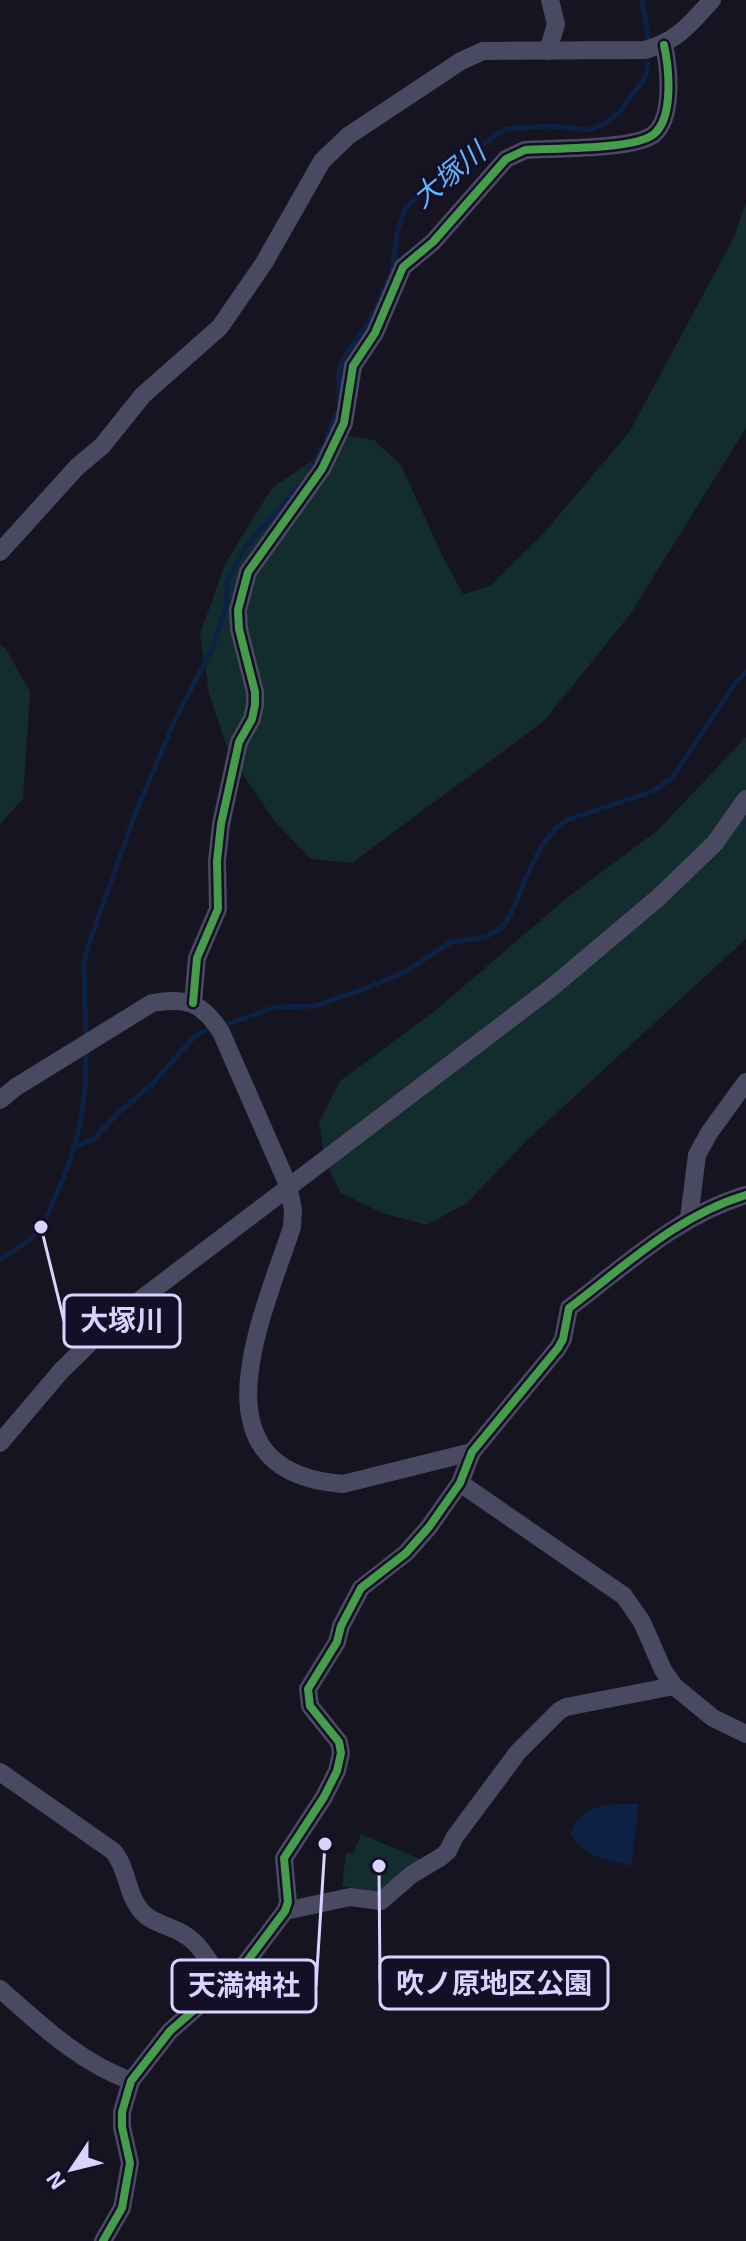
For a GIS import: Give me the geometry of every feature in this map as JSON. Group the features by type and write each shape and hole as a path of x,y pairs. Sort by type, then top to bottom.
{"street":[{"path":"548,51 556,24 550,0"},
{"path":"0,552 77,467 102,446 143,395 220,327 264,263 322,161 348,136 461,61 483,51 645,50 664,45 684,32 712,0"},
{"path":"193,1003 197,958 218,909 217,861 221,824 239,742 252,719 255,705 238,610 248,572 322,469 344,423 353,366 375,333 403,267 433,242 506,159 515,153 630,144 654,134 663,122 666,105 669,69 664,45"},
{"path":"0,1443 61,1371 111,1322 551,988 658,898 715,843 746,799"},
{"path":"0,1100 152,1003 174,999 193,1003 210,1014 221,1032 288,1185 293,1210 292,1227 254,1343 246,1388 249,1420 261,1445 280,1466 298,1475 343,1484 472,1452"},
{"path":"689,1218 697,1155 746,1082"},
{"path":"103,2241 122,2208 130,2163 122,2112 131,2081 170,2031 242,1968 285,1911 288,1902 284,1858 324,1797 337,1771 341,1753 339,1742 314,1715 308,1689 337,1642 341,1626 361,1588 406,1553 429,1527 460,1483 472,1452 558,1348 563,1339 569,1308 689,1218 722,1202 746,1195"},
{"path":"460,1483 624,1596 642,1622 663,1670 674,1686 713,1718 746,1734"},
{"path":"285,1911 337,1898 375,1902 385,1899 411,1875 448,1851 454,1838 518,1752 551,1717 566,1707 674,1686"},
{"path":"0,1772 113,1851 121,1864 132,1898 142,1911 156,1922 192,1939 223,1984"},
{"path":"0,1989 64,2046 106,2072 131,2081"}],"green space":[{"path":"746,202 746,428 631,613 544,721 352,863 311,859 276,823 229,754 209,693 200,634 226,562 272,488 349,436 374,440 401,465 463,594 490,586 544,533 630,431 734,237"},
{"path":"0,644 6,649 30,692 23,799 0,824"},
{"path":"746,737 746,939 526,1141 467,1203 427,1225 382,1213 341,1193 325,1161 319,1122 340,1081 436,1010 568,897 657,831"},
{"path":"361,1834 422,1860 383,1890 374,1892 342,1886 346,1853 354,1852"}],"water":[{"path":"639,1804 631,1866 588,1852 571,1833 582,1815 590,1810 608,1805"}],"waterway":[{"name":"大塚川","path":"642,0 649,40"},
{"name":"大塚川","path":"339,402 339,371 344,357 369,322 392,272 398,229 405,209 447,168 506,129 551,126 590,130 602,125 619,113 646,76 648,63"},
{"name":"大塚川","path":"326,439 337,412"},
{"name":"大塚川","path":"310,471 322,448"},
{"name":"大塚川","path":"86,1039 84,965 87,949 134,817 174,722 213,647 226,606 227,581 246,546 300,486"},
{"path":"228,1024 276,1007 315,1006 364,989 407,971 451,942 486,937 502,927 539,851 556,828 567,820 654,791 672,778 736,682 746,672"},
{"path":"78,1145 94,1139 151,1085 196,1035 207,1030"},
{"name":"大塚川","path":"0,1259 40,1229 64,1177 80,1124 86,1049"}],"cycle path":[{"path":"193,1003 197,958 218,909 217,861 221,824 239,742 252,719 255,705 255,692 239,629 238,610 248,572 322,469 344,423 353,366 375,333 403,267 433,242 506,159 525,150 612,146 654,134 665,116 667,104 664,45"},
{"path":"103,2241 122,2208 130,2163 122,2112 131,2081 170,2031 242,1968 285,1911 288,1902 284,1858 324,1797 337,1771 341,1753 339,1742 310,1706 308,1689 337,1642 341,1626 361,1588 406,1553 429,1527 460,1483 472,1452 558,1348 563,1339 569,1308 675,1228 746,1195"}],"place":[{"name":"大塚川","path":"41,1227"},
{"name":"天満神社","path":"325,1844"},
{"name":"吹ノ原地区公園","path":"379,1866"}]}
